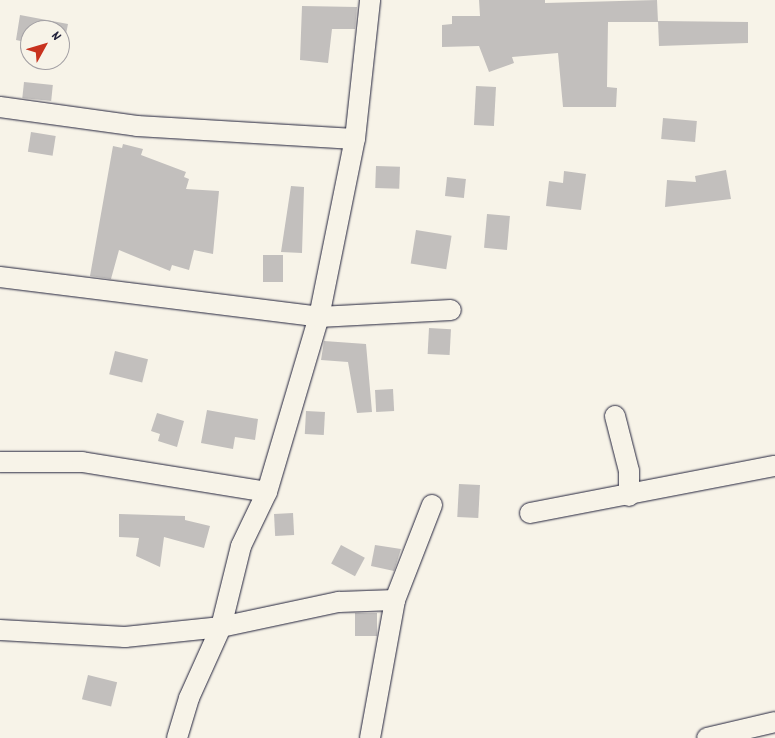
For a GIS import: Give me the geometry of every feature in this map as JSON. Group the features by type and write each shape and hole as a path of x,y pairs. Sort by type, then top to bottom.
{"street":[{"path":"176,738 190,698 221,627 241,546 267,492 319,317 355,139 370,0"},
{"path":"0,107 138,126 355,139"},
{"path":"0,277 319,317 451,310"},
{"path":"615,416 628,471 629,496"},
{"path":"0,462 82,462 267,492"},
{"path":"530,513 629,496 775,466"},
{"path":"370,738 395,600 432,505"},
{"path":"0,630 125,637 221,627 338,602 395,600"},
{"path":"707,738 775,722"}],"building":[{"path":"479,0 545,0 545,3 657,0 658,22 608,22 607,87 617,88 616,107 563,107 558,53 512,57 514,63 489,72 479,46 442,47 442,25 452,24 452,16 480,16"},
{"path":"302,6 357,7 355,29 332,29 328,63 300,60"},
{"path":"20,15 47,20 20,20 20,41 16,40"},
{"path":"658,21 748,22 748,43 659,46"},
{"path":"24,82 53,85 51,101 22,98"},
{"path":"476,86 496,87 494,126 474,125"},
{"path":"663,118 697,121 695,142 661,139"},
{"path":"31,132 56,136 53,156 28,152"},
{"path":"123,144 143,149 141,155 186,172 184,177 189,179 186,189 219,191 213,254 194,250 189,270 172,265 170,271 119,250 111,279 90,276 113,146 122,148"},
{"path":"376,166 400,167 399,189 375,188"},
{"path":"726,170 731,199 665,207 667,180 696,182 695,176"},
{"path":"564,171 586,174 581,210 546,206 549,181 563,183"},
{"path":"447,177 466,179 464,198 445,196"},
{"path":"291,186 304,187 302,253 281,252"},
{"path":"487,214 510,216 507,250 484,248"},
{"path":"416,230 452,236 446,269 411,264"},
{"path":"263,255 283,255 283,282 263,282"},
{"path":"429,328 451,329 450,355 428,354"},
{"path":"324,341 366,344 372,412 357,413 348,362 321,360"},
{"path":"115,351 148,359 142,383 109,374"},
{"path":"393,389 394,411 376,412 375,390"},
{"path":"207,410 258,419 255,440 235,437 233,449 201,443"},
{"path":"306,411 325,412 324,435 305,434"},
{"path":"157,413 184,421 177,447 158,441 160,434 151,431"},
{"path":"459,484 480,485 478,518 457,517"},
{"path":"293,513 294,535 275,536 274,514"},
{"path":"119,514 185,516 185,520 210,526 204,548 164,537 160,567 136,556 139,538 119,537"},
{"path":"341,545 365,558 355,576 331,564"},
{"path":"375,545 401,549 394,571 371,566"},
{"path":"355,613 377,613 377,636 355,636"},
{"path":"88,675 117,682 111,707 82,699"}]}
